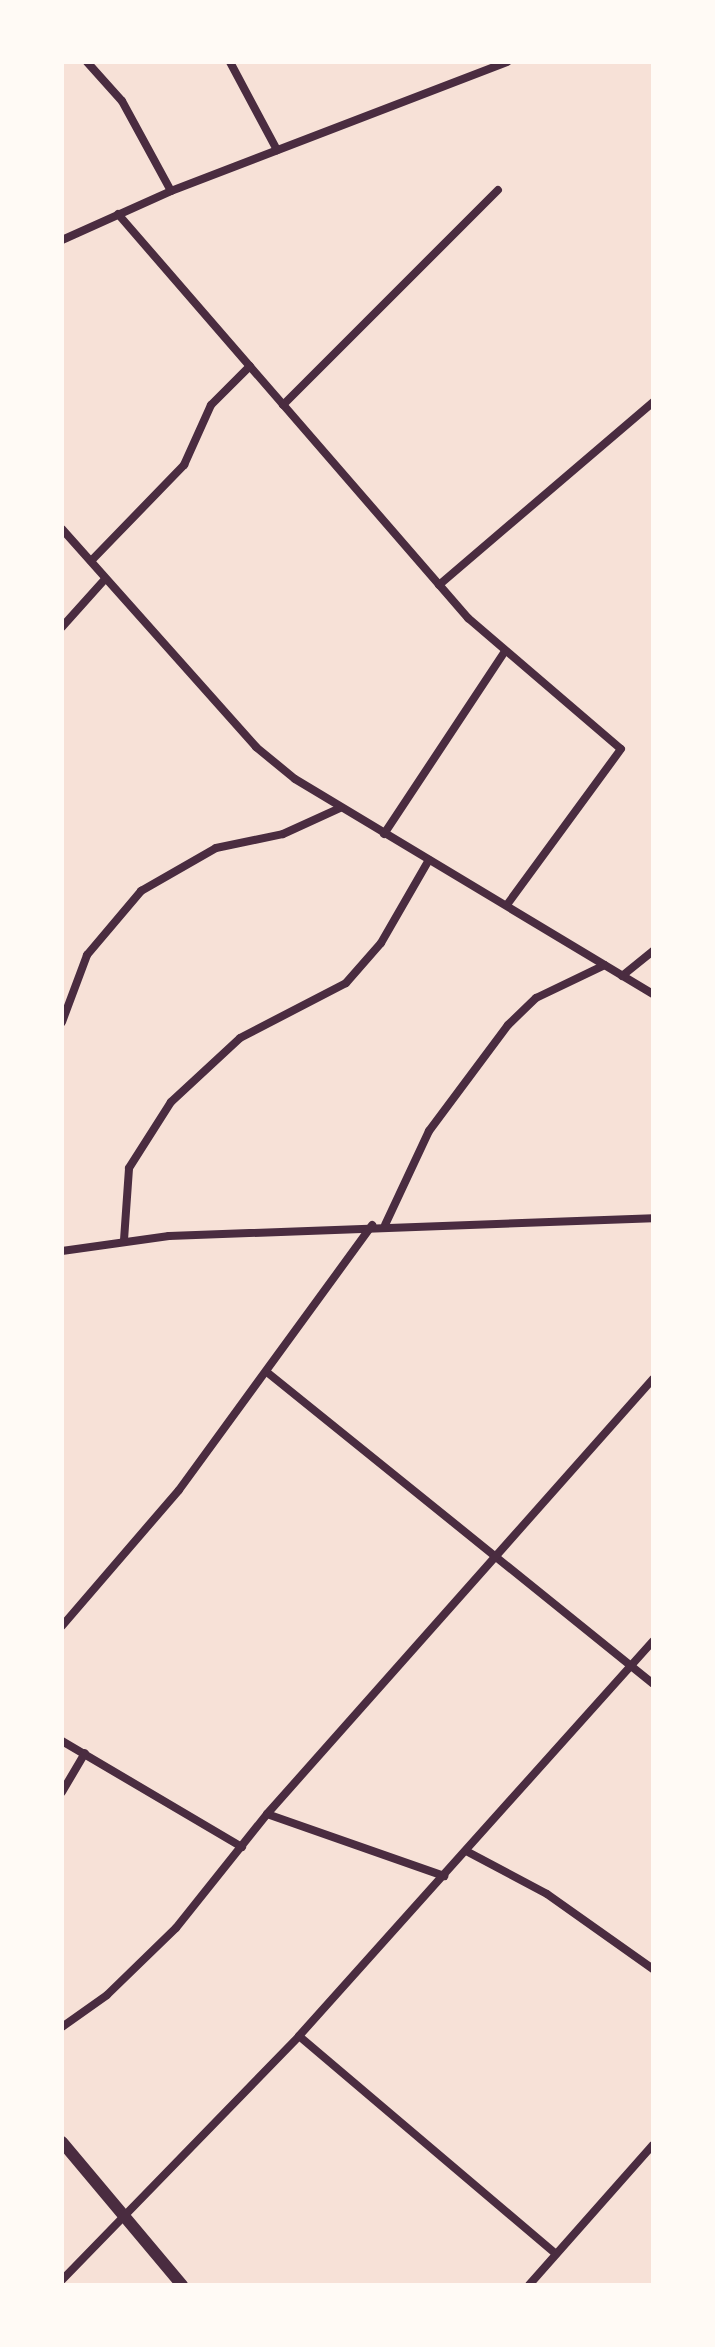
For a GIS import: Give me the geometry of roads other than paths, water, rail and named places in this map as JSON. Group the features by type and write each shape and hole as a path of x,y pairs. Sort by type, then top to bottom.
{"street":[{"path":"87,62 138,125 171,191"},
{"path":"230,62 277,150"},
{"path":"62,240 171,191 483,66 507,62"},
{"path":"283,405 498,190"},
{"path":"118,214 439,585 505,651 621,749 507,905"},
{"path":"91,561 184,465 211,405 250,366"},
{"path":"439,585 653,402"},
{"path":"62,529 256,747 340,808 653,994"},
{"path":"62,627 105,579"},
{"path":"384,834 505,651"},
{"path":"62,1022 87,955 141,891 181,862 283,834 340,808"},
{"path":"124,1240 129,1168 171,1102 240,1038 346,983 381,943 429,860"},
{"path":"622,976 653,951"},
{"path":"385,1225 429,1131 508,1025 536,998 605,965"},
{"path":"62,1251 124,1240 372,1225 653,1218"},
{"path":"62,1626 268,1373 372,1225"},
{"path":"268,1373 492,1559 653,1684"},
{"path":"62,2027 176,1928 267,1814 653,1379"},
{"path":"62,2279 122,2210 299,2036 468,1852 653,1641"},
{"path":"62,1741 242,1847"},
{"path":"62,1792 85,1753"},
{"path":"267,1814 444,1876"},
{"path":"468,1852 547,1894 653,1969"},
{"path":"299,2036 556,2254"},
{"path":"62,2142 182,2285"},
{"path":"529,2285 653,2145"}]}
